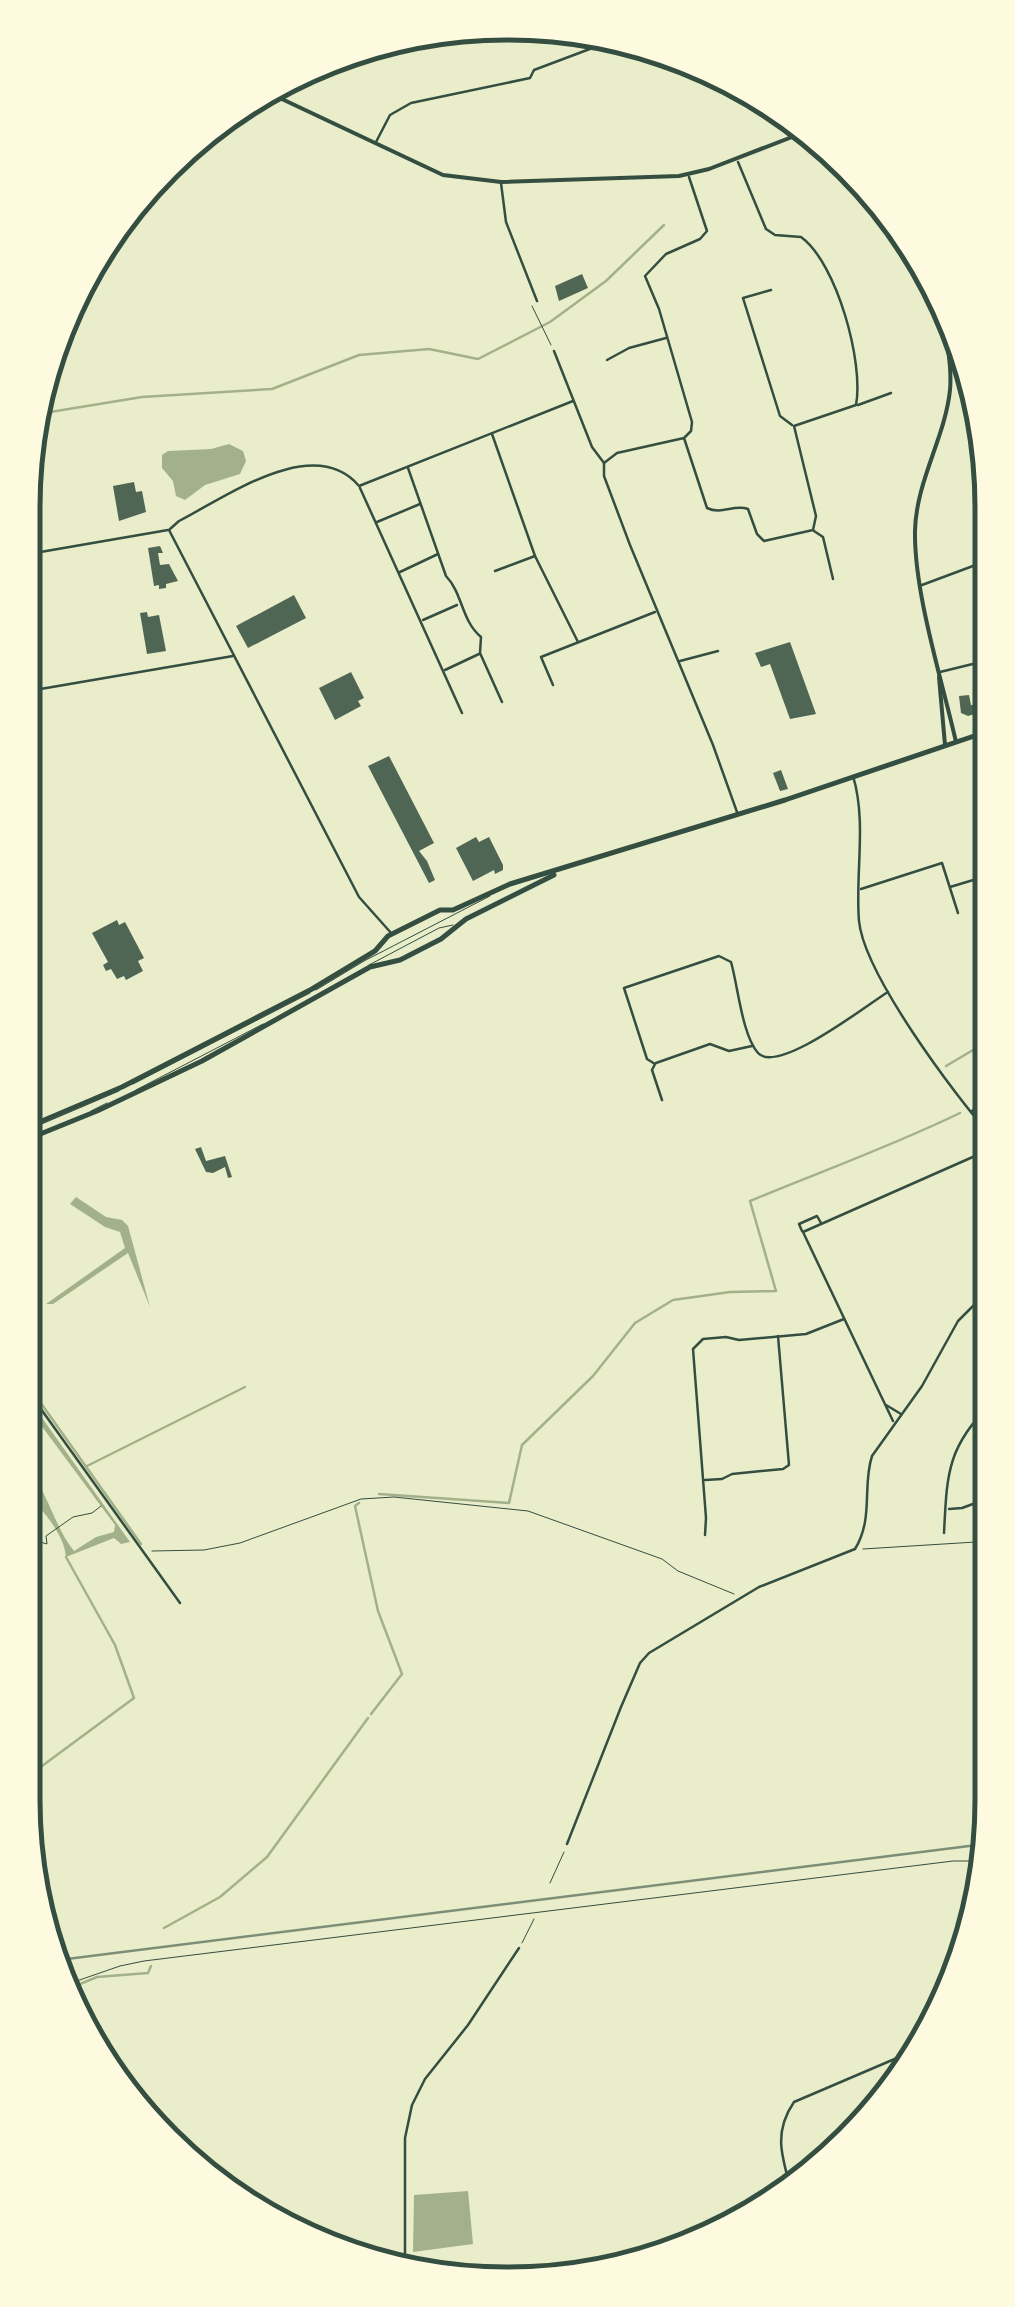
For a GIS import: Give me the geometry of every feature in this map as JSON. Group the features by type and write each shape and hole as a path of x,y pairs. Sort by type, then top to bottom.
{"main road":[{"path":"379,957 382,939 440,910 454,912 510,884 975,736"},
{"path":"40,1123 379,957 408,956 453,932 459,924 568,868"},
{"path":"518,882 518,893"},
{"path":"454,912 459,924"},
{"path":"40,1133 98,1112 202,1061 379,957"}],"street":[{"path":"375,143 390,115 411,104 530,78 534,70 594,48"},
{"path":"281,99 442,175 501,182 688,174 792,137"},
{"path":"736,158 766,229 807,241 832,282 851,334 856,405"},
{"path":"604,463 617,453 684,438 691,430 668,337 645,276 666,254 700,239 707,231 688,174"},
{"path":"501,182 506,222 536,301"},
{"path":"771,290 743,298 784,422 794,426 891,392"},
{"path":"607,360 630,348 668,337"},
{"path":"943,340 950,380 947,404 916,513 916,550 956,742"},
{"path":"554,350 592,447 604,463 604,476 737,814"},
{"path":"359,486 574,401"},
{"path":"794,426 816,516 813,530"},
{"path":"491,432 535,556 578,642"},
{"path":"684,438 708,508 720,512 748,509 757,534 764,541 813,530 823,537 833,579"},
{"path":"40,551 169,530 179,521 286,468 326,465 359,486 462,713"},
{"path":"408,467 446,576 456,587 470,628 481,637 480,654 502,702"},
{"path":"376,522 420,504"},
{"path":"169,530 346,877 392,934"},
{"path":"398,572 440,554"},
{"path":"495,571 535,556"},
{"path":"922,586 975,565"},
{"path":"422,621 459,604"},
{"path":"553,685 541,658 656,611"},
{"path":"679,662 718,651"},
{"path":"444,670 480,654"},
{"path":"40,689 234,655"},
{"path":"939,672 975,663"},
{"path":"939,672 945,745"},
{"path":"853,776 858,797 862,935 888,992 975,1117"},
{"path":"291,789 300,783"},
{"path":"859,890 942,863 958,913"},
{"path":"950,887 975,879"},
{"path":"655,1064 648,1059 624,988 719,956 732,962 742,998 740,1005 754,1045 763,1057 778,1056 838,1026 888,992"},
{"path":"662,1100 652,1070 655,1064 710,1044 730,1052 754,1045"},
{"path":"971,1112 975,1109"},
{"path":"803,1232 975,1155"},
{"path":"821,1223 817,1216 799,1224 895,1422"},
{"path":"568,1844 620,1706 644,1658 740,1596 855,1549 869,1505 870,1462 922,1386 958,1321 975,1304"},
{"path":"704,1535 704,1480 693,1348 703,1339 818,1331 845,1318"},
{"path":"704,1480 783,1469 790,1464 778,1336"},
{"path":"885,1404 902,1414"},
{"path":"40,1409 180,1603"},
{"path":"944,1533 947,1510 943,1499 955,1452 975,1422"},
{"path":"947,1510 975,1503"},
{"path":"404,2255 405,2138 412,2105 426,2079 519,1948"},
{"path":"787,2173 779,2136 794,2102 896,2058"}],"lane":[{"path":"379,957 454,912"}],"path":[{"path":"533,293 531,305 554,350"},
{"path":"144,1552 204,1550 240,1543 361,1499 394,1497 528,1510 648,1553 678,1571 740,1596"},
{"path":"40,1542 47,1544 46,1536 73,1517 100,1507"},
{"path":"855,1549 975,1542"},
{"path":"550,1884 568,1844"},
{"path":"77,1981 144,1961 971,1861"},
{"path":"519,1948 534,1919"}],"shaded area":[{"path":"229,444 243,451 246,461 240,474 205,485 185,500 176,496 173,481 162,468 162,455"},
{"path":"76,1197 128,1226 150,1307 128,1253 53,1304 46,1304 125,1248 120,1232 70,1204"},
{"path":"40,1415 130,1542 121,1544 114,1538 66,1557 56,1530 40,1508 40,1486 74,1551 96,1537 114,1532 115,1525 40,1424"},
{"path":"468,2191 473,2244 413,2252 414,2195"}],"building":[{"path":"582,274 588,288 559,301 555,286"},
{"path":"134,482 136,492 142,491 146,512 119,521 113,486"},
{"path":"160,546 160,565 169,564 178,581 159,589 159,585 154,586 148,548"},
{"path":"294,595 306,618 248,648 236,626"},
{"path":"147,612 148,617 159,615 166,651 147,654 140,613"},
{"path":"790,642 816,714 790,719 770,664 761,667 755,653"},
{"path":"351,672 364,698 358,701 361,706 335,720 319,688"},
{"path":"969,695 975,714 961,713 959,696"},
{"path":"389,756 434,843 419,851 435,880 429,883 368,766"},
{"path":"781,770 788,789 780,791 773,773"},
{"path":"476,837 479,842 489,837 503,870 495,874 494,870 473,881 456,848"},
{"path":"117,920 119,925 125,922 144,958 138,961 143,971 126,980 124,976 117,979 111,969 106,971 103,965 108,962 92,933"},
{"path":"201,1147 206,1161 225,1156 232,1177 228,1178 225,1167 206,1172 195,1149"}],"waterway":[{"path":"50,412 142,397 272,389 359,355 429,349 478,359 550,322 606,281 664,225"},
{"path":"946,1066 975,1049"},
{"path":"379,1494 509,1503 522,1445 593,1376 635,1323 673,1300 730,1292 776,1291 750,1201 960,1113"},
{"path":"87,1466 245,1387"},
{"path":"40,1402 141,1544"},
{"path":"359,1503 355,1506 378,1611 402,1674 371,1714"},
{"path":"40,1767 134,1698 115,1645 66,1557"},
{"path":"164,1928 220,1897 267,1857 368,1718"},
{"path":"79,1985 97,1977 148,1973 151,1966"}],"railway":[{"path":"68,1959 972,1846"}]}
